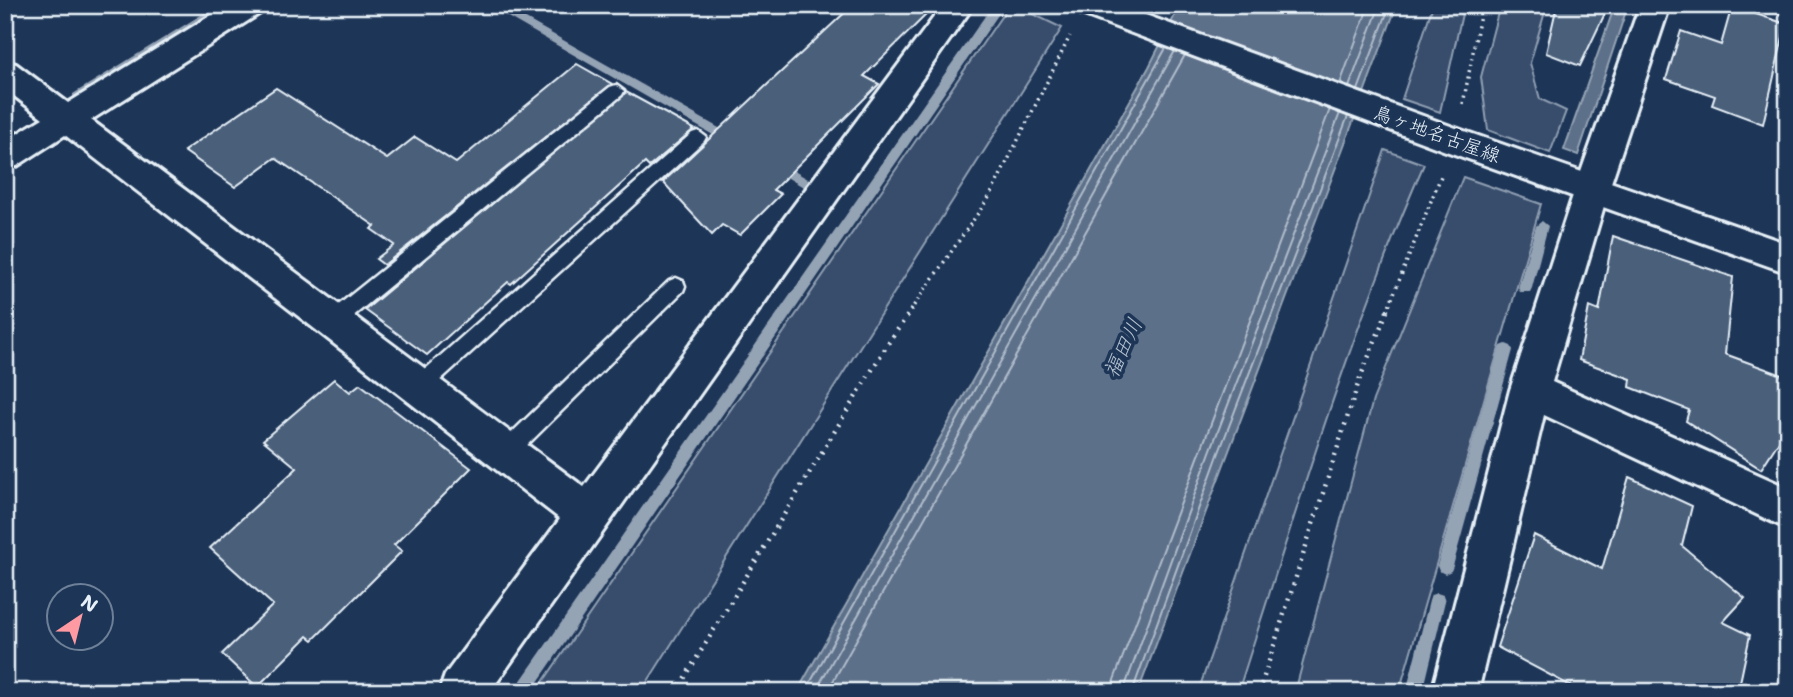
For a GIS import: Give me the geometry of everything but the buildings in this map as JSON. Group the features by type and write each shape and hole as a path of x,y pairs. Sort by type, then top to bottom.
{"street":[{"path":"5,157 251,5"},
{"path":"462,692 587,514 826,192 959,5"},
{"path":"1455,692 1530,390 1592,189 1655,5"},
{"name":"鳥ヶ地名古屋線","path":"1090,16 1443,136 1788,259"},
{"path":"5,72 587,514"},
{"path":"1530,390 1788,509"}],"lane":[{"path":"333,321 616,91"},
{"path":"419,387 698,137"},
{"path":"505,453 676,285"}],"path":[{"path":"1259,692 1360,378 1443,136 1482,5"},
{"path":"676,692 889,342 990,196 1090,16"}],"shaded area":[{"path":"988,5 1014,5 1062,28 641,692 536,692 1005,11"},
{"path":"1433,5 1464,5 1440,112 1402,99"},
{"path":"1500,5 1547,5 1530,63 1540,99 1566,111 1550,153 1488,130 1481,77"},
{"path":"1385,150 1424,164 1347,359 1238,692 1198,692"},
{"path":"1463,177 1541,204 1399,692 1295,692 1373,400"}],"water":[{"name":"福田川","path":"1180,5 1397,5 1138,692 797,692 1149,67"},
{"path":"1615,5 1628,5 1578,155 1564,150"}],"waterway":[{"path":"77,97 226,5"},
{"path":"492,5 731,140"},
{"path":"1758,5 1788,15"},
{"path":"521,692 996,9"},
{"path":"773,164 811,186"},
{"path":"1525,288 1542,226"},
{"path":"1445,566 1506,350"},
{"path":"1414,692 1437,601"}]}
